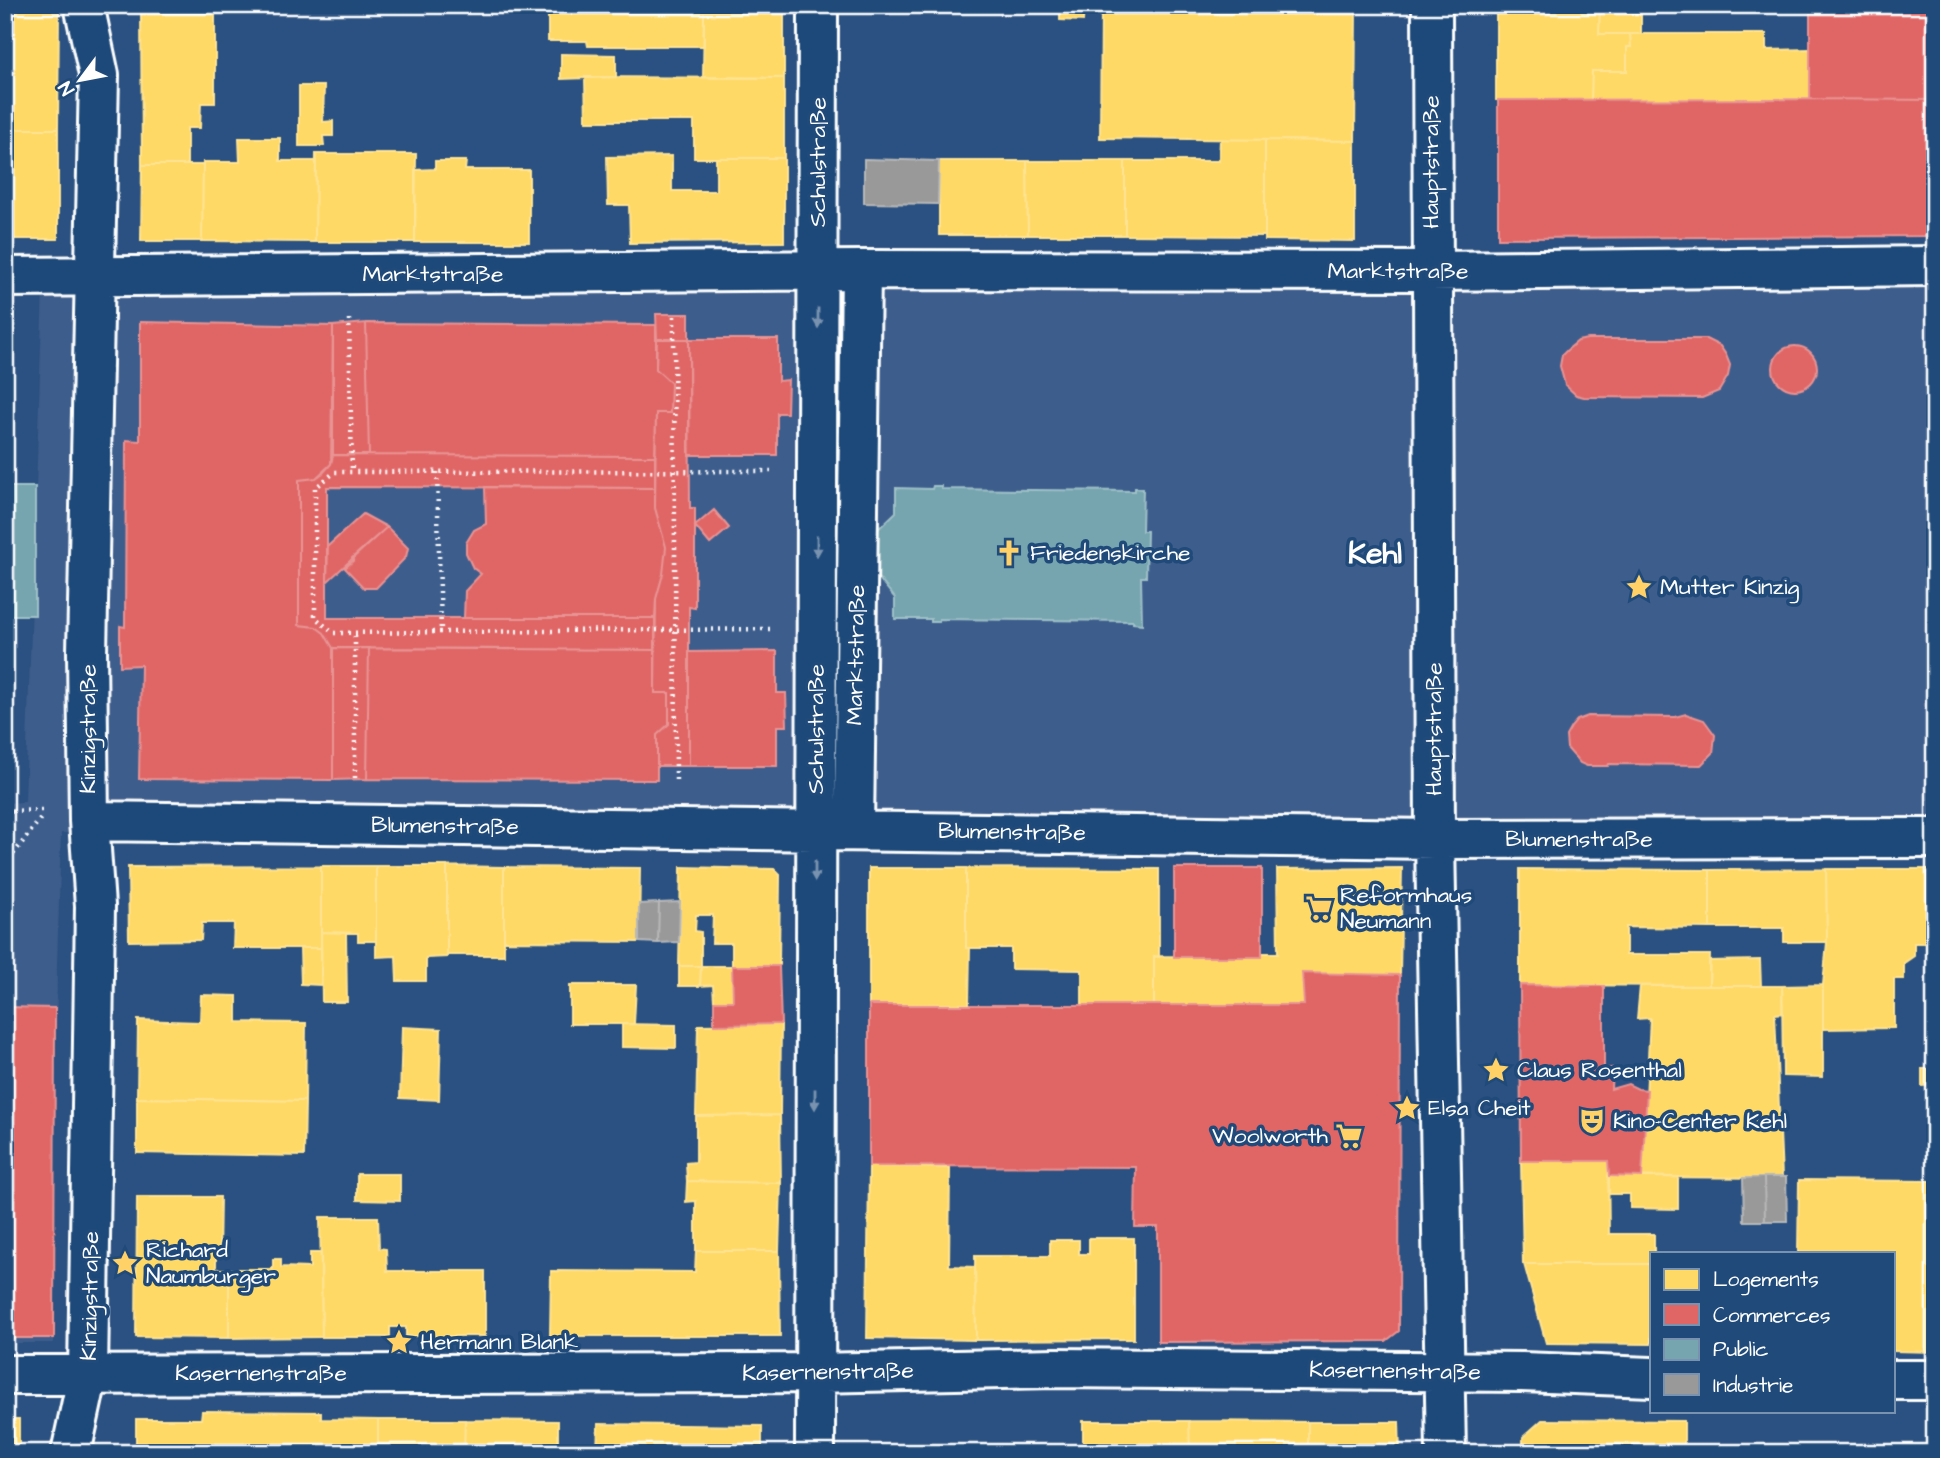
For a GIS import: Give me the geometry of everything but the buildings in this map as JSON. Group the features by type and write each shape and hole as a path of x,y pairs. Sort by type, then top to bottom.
{"street":[{"name":"Kinzigstraße","path":"71,1453 89,1374 95,906 89,821 87,652 97,277 99,75 84,5"},
{"name":"Schulstraße","path":"814,1453 818,5"},
{"name":"Hauptstraße","path":"1432,5 1435,839 1446,1453"},
{"name":"Marktstraße","path":"5,277 860,270 1431,271 1935,266"},
{"name":"Marktstraße","path":"854,830 860,270"},
{"name":"Blumenstraße","path":"89,821 1435,839 1935,838"},
{"name":"Kasernenstraße","path":"5,1375 814,1373 1056,1368 1445,1371 1650,1377"},
{"path":"1895,1380 1935,1380"}],"path":[{"path":"674,273 677,830"},
{"path":"348,275 352,472"},
{"path":"816,629 333,633 315,617 315,488 335,472 817,471"},
{"path":"437,472 441,632"},
{"path":"355,633 355,825"},
{"path":"5,865 48,810"}],"shaded area":[{"path":"1935,277 1935,822 61,833 53,1343 5,1343 5,803 25,802 43,290 796,293"}],"place":[{"name":"Friedenskirche","path":"1009,553"},
{"name":"Mutter Kinzig","path":"1639,587"},
{"name":"Reformhaus Neumann","path":"1319,908"},
{"name":"Claus Rosenthal","path":"1496,1070"},
{"name":"Elsa Cheit","path":"1407,1108"},
{"name":"Kino-Center Kehl","path":"1592,1121"},
{"name":"Woolworth","path":"1349,1136"},
{"name":"Richard Naumburger","path":"125,1263"},
{"name":"Hermann Blank","path":"399,1342"}],"district":[{"name":"Kehl","path":"1375,554"}]}
